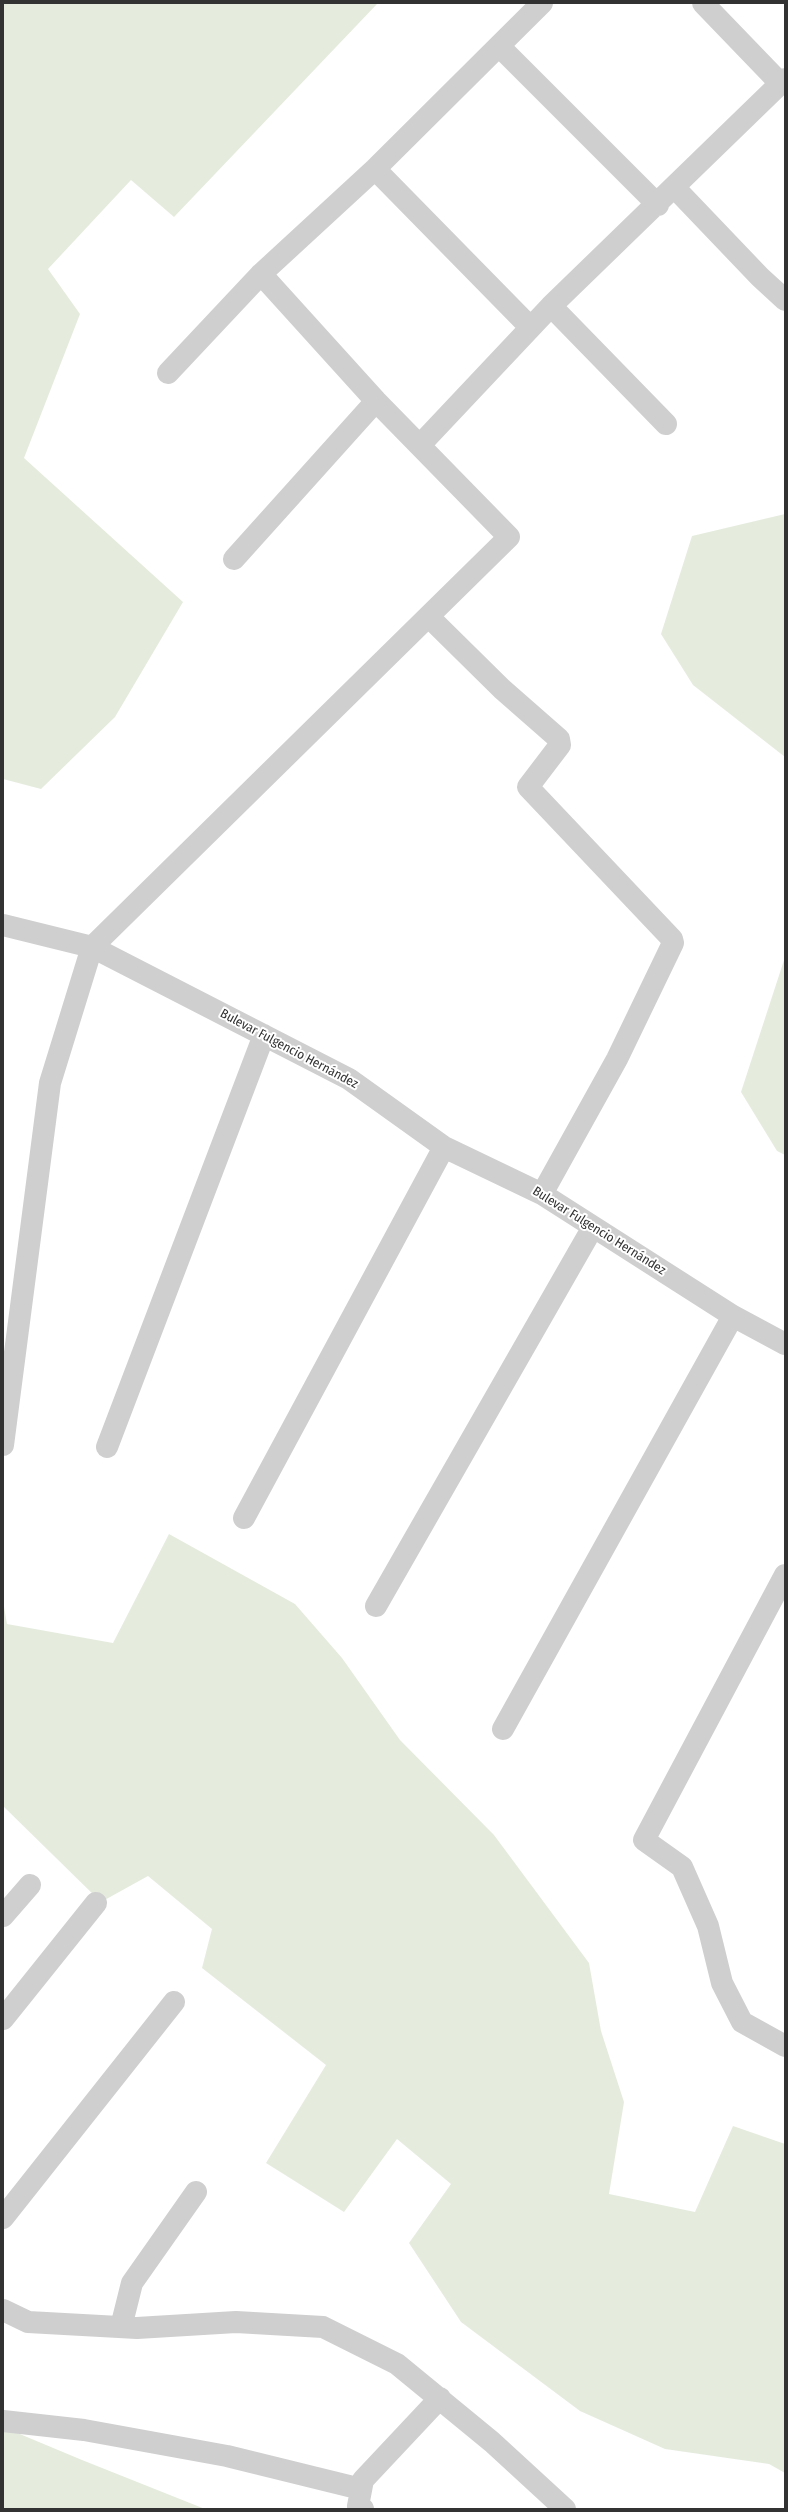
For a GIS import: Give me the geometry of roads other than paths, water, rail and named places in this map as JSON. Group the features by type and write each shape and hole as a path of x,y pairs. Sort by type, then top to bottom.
{"street":[{"path":"168,373 261,274 375,169 500,47 542,3"},
{"path":"420,445 550,306 658,205 674,187 782,81 703,3"},
{"path":"500,47 658,205"},
{"path":"375,169 530,327"},
{"path":"674,187 760,277 785,300"},
{"path":"3,1445 50,1083 92,947 430,618 510,537 376,402 261,274"},
{"path":"550,306 666,424"},
{"path":"234,559 376,402"},
{"path":"430,618 502,689 559,739 560,745 528,787 672,939 673,943 617,1059 542,1194"},
{"name":"Bulevar Fulgencio Hernández","path":"3,925 92,947 349,1079 444,1147 542,1194 733,1316 785,1344"},
{"path":"107,1447 264,1035"},
{"path":"244,1518 444,1147"},
{"path":"376,1606 593,1227"},
{"path":"503,1729 733,1316"},
{"path":"785,1575 644,1840 682,1867 708,1926 722,1983 742,2022 785,2046"},
{"path":"3,1916 30,1885"},
{"path":"3,2019 96,1903"},
{"path":"3,2218 174,2002"},
{"path":"121,2327 132,2284 196,2192"},
{"path":"3,2310 28,2322 121,2327 236,2322 322,2327 397,2364 492,2442 565,2509"},
{"path":"3,2421 84,2430 227,2456 362,2499 363,2480 440,2398"}]}
